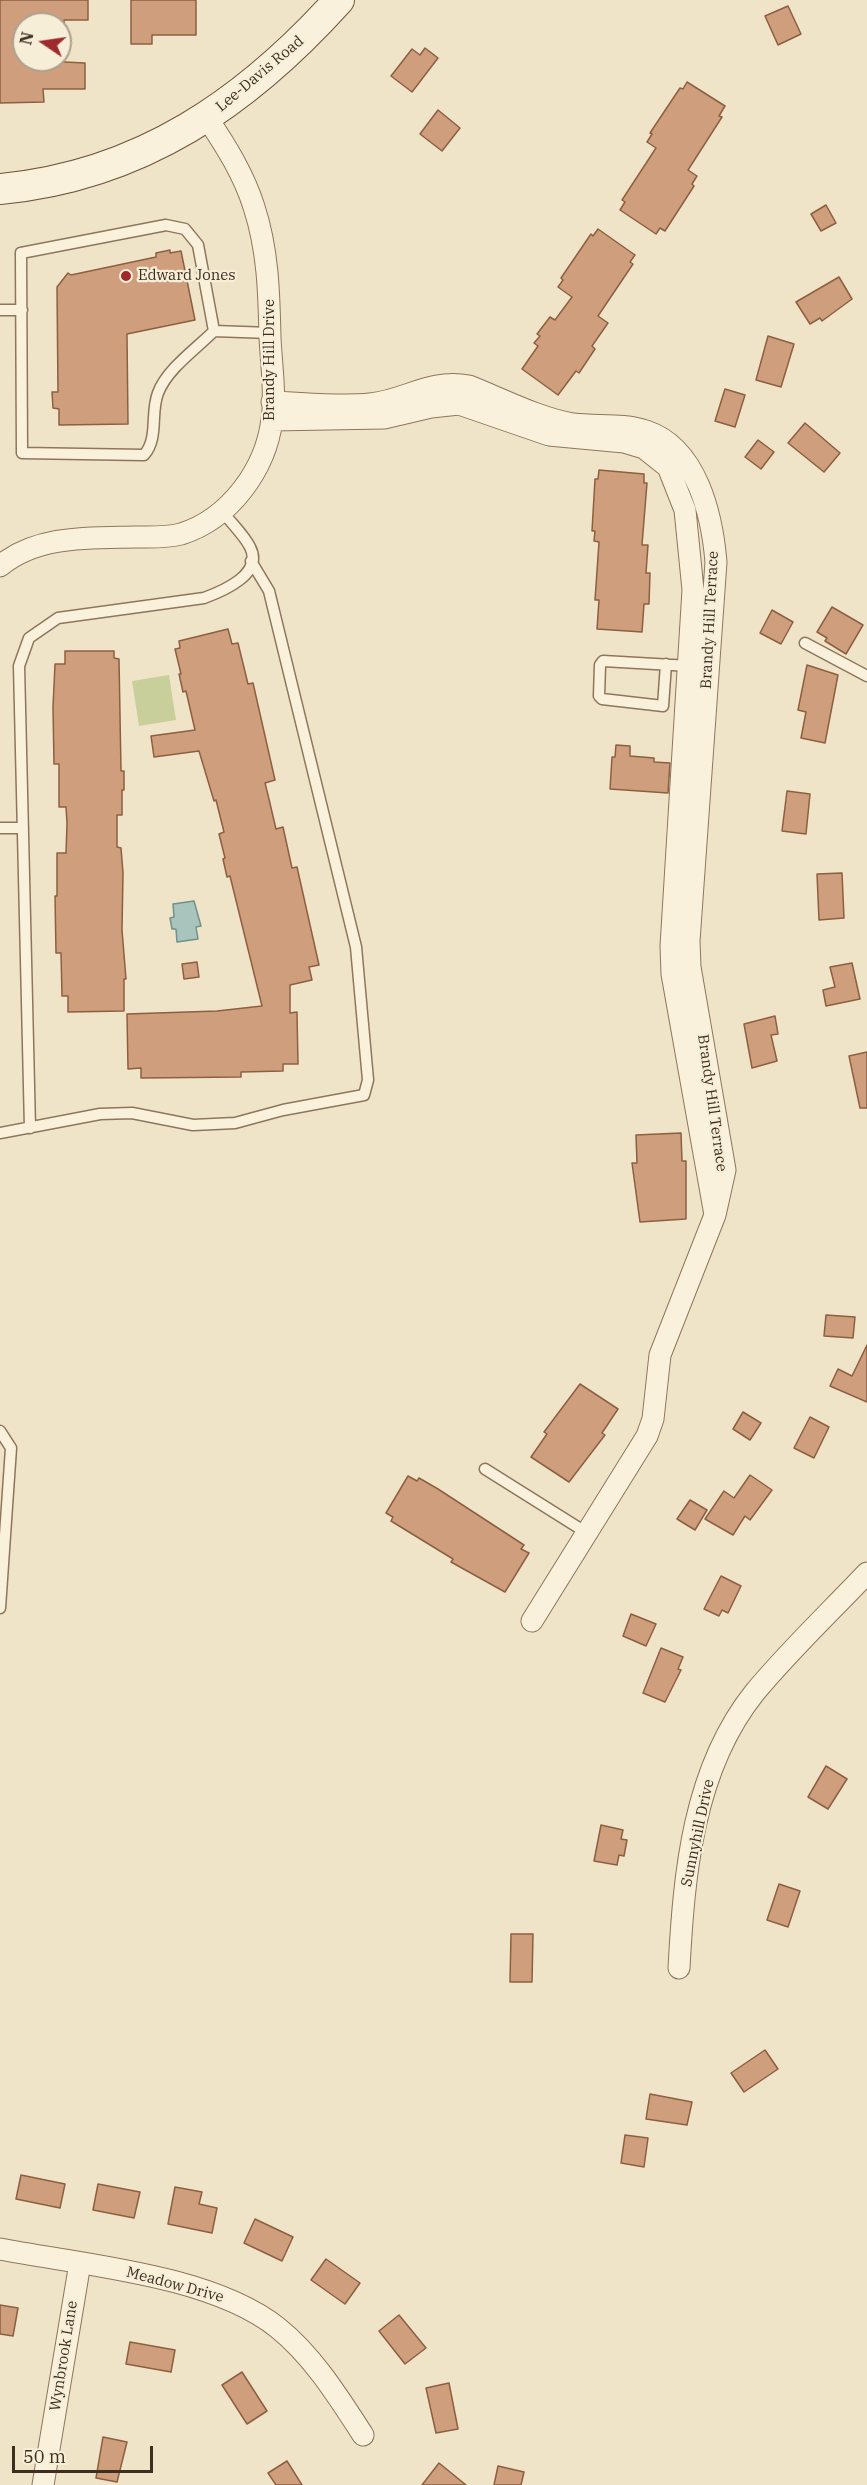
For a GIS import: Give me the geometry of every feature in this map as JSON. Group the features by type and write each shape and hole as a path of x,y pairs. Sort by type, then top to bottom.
{"main road":[{"name":"Lee-Davis Road","path":"0,189 51,182 94,170 163,143 207,118 273,68 339,0"}],"street":[{"name":"Brandy Hill Drive","path":"0,566 31,548 66,540 179,534 223,512 248,483 262,453 272,411 269,278 264,241 253,204 239,170 207,118"},
{"name":"Brandy Hill Terrace","path":"272,411 389,401 438,384 454,384 469,386 573,424 626,427 646,431 666,440 694,475 713,533 716,562 699,667 671,956 672,975 715,1215 660,1354 653,1419 647,1436 532,1621"},
{"name":"Sunnyhill Drive","path":"679,1968 683,1908 691,1849 704,1791 717,1756 754,1693 867,1573"},
{"name":"Meadow Drive","path":"0,2249 80,2263 197,2289 228,2299 254,2312 300,2348 363,2435"},
{"name":"Wynbrook Lane","path":"43,2485 80,2263"}],"lane":[{"path":"214,331 198,245 185,229 166,225 21,253 22,453 144,455 152,446 156,396 162,383 214,331 270,333"},
{"path":"0,310 21,310"},
{"path":"30,1128 19,666 29,638 58,618 204,598 220,593 244,577 251,561 251,548 223,512"},
{"path":"0,1133 100,1114 132,1113 193,1125 235,1123 283,1110 364,1095 368,1080 356,947 269,591 251,561"},
{"path":"805,643 867,676"},
{"path":"666,664 663,706 602,699 599,696 600,665 603,661 666,664 699,667"},
{"path":"0,828 23,828"},
{"path":"0,1431 11,1448 0,1608"},
{"path":"485,1469 587,1533"}],"green space":[{"path":"169,675 176,720 139,726 132,681"}],"water":[{"path":"194,901 201,926 196,927 198,939 177,942 176,929 172,929 170,918 174,917 173,904"}],"building":[{"path":"0,0 88,0 88,20 72,20 72,12 12,12 12,72 72,72 72,62 85,63 85,89 43,89 44,102 0,103"},
{"path":"131,0 196,0 196,35 152,35 152,44 131,44"},
{"path":"788,6 801,34 778,45 765,16"},
{"path":"425,48 438,58 412,92 391,76 412,49 420,55"},
{"path":"687,82 725,106 719,116 722,117 688,170 697,176 692,184 694,186 665,231 660,228 656,234 620,210 625,202 622,200 656,148 647,142 652,134 650,133 680,88 683,89"},
{"path":"438,110 460,128 442,151 420,134"},
{"path":"826,205 836,223 821,231 811,214"},
{"path":"598,229 635,255 630,262 633,264 598,316 608,323 592,346 595,349 579,373 576,371 558,395 522,369 538,346 534,343 540,336 537,334 550,317 555,320 572,297 558,287 563,280 561,278 591,234 593,236"},
{"path":"170,250 170,253 181,251 195,320 127,334 128,424 59,425 59,409 53,408 52,392 58,392 57,287 68,273 71,275 156,257 156,253"},
{"path":"839,277 852,299 822,321 820,318 810,324 796,302"},
{"path":"768,336 794,344 781,387 756,380"},
{"path":"725,389 745,395 735,427 715,421"},
{"path":"805,423 840,453 824,472 788,443"},
{"path":"758,440 774,452 761,469 745,457"},
{"path":"599,470 644,474 644,483 647,483 642,545 648,545 646,573 650,573 649,604 644,604 642,632 597,629 599,600 595,600 599,542 594,541 595,531 592,531 595,479 598,479"},
{"path":"832,607 863,625 846,654 825,641 827,638 817,632"},
{"path":"772,610 793,622 781,644 760,633"},
{"path":"228,629 232,644 238,643 248,684 253,683 275,780 265,783 276,829 283,827 292,868 297,867 319,965 309,967 312,980 290,985 290,1013 297,1012 298,1064 283,1064 283,1071 241,1072 241,1077 141,1078 141,1068 128,1069 127,1014 217,1011 262,1006 230,876 227,877 223,859 225,858 219,834 224,832 199,751 154,757 151,736 195,730 186,691 183,692 179,674 181,674 175,649 180,648 179,641"},
{"path":"65,651 114,651 114,658 119,659 121,771 124,771 124,790 122,790 122,815 117,815 117,847 121,848 123,873 122,930 126,979 124,979 124,1011 68,1012 68,996 62,996 61,953 56,953 55,896 57,896 57,853 66,853 67,823 66,807 59,807 59,764 54,764 53,707 55,664 65,664"},
{"path":"807,665 838,675 825,743 801,738 806,712 798,710"},
{"path":"616,745 630,746 630,756 654,758 654,762 670,763 668,793 610,789 612,757 615,757"},
{"path":"787,791 810,794 806,834 782,831"},
{"path":"842,873 844,918 819,920 817,874"},
{"path":"197,962 199,977 184,979 182,964"},
{"path":"852,963 860,999 826,1006 823,990 835,987 830,967"},
{"path":"775,1016 778,1034 771,1035 777,1061 752,1068 744,1024"},
{"path":"867,1052 867,1108 860,1108 849,1056"},
{"path":"681,1133 682,1161 686,1161 686,1219 640,1222 632,1163 637,1163 636,1135"},
{"path":"826,1315 855,1317 853,1338 824,1336"},
{"path":"867,1345 867,1402 830,1386 838,1369 852,1376"},
{"path":"580,1384 618,1409 602,1433 605,1435 569,1482 531,1457 547,1434 544,1432"},
{"path":"743,1412 761,1423 750,1440 733,1429"},
{"path":"810,1417 829,1427 814,1458 794,1448"},
{"path":"750,1475 772,1490 750,1520 745,1516 733,1535 705,1519 724,1491 734,1498"},
{"path":"408,1476 417,1481 419,1478 438,1489 524,1545 521,1549 529,1553 505,1592 451,1562 453,1559 391,1521 393,1517 386,1513"},
{"path":"690,1500 707,1510 695,1530 677,1519"},
{"path":"721,1576 741,1586 728,1613 722,1610 719,1616 704,1609"},
{"path":"631,1614 656,1624 646,1646 623,1636"},
{"path":"661,1648 683,1657 678,1669 681,1670 665,1702 643,1693"},
{"path":"826,1766 847,1779 828,1809 808,1797"},
{"path":"601,1825 623,1830 621,1839 627,1840 624,1856 619,1855 617,1865 594,1861"},
{"path":"779,1884 800,1891 788,1927 767,1920"},
{"path":"511,1934 533,1934 532,1982 510,1982"},
{"path":"765,2050 778,2069 744,2092 731,2073"},
{"path":"650,2094 692,2102 687,2125 646,2119"},
{"path":"625,2135 648,2138 644,2167 621,2163"},
{"path":"21,2175 65,2184 60,2208 16,2199"},
{"path":"98,2184 140,2192 134,2218 93,2210"},
{"path":"175,2187 202,2192 199,2204 217,2208 212,2233 168,2224"},
{"path":"255,2219 293,2237 282,2261 244,2243"},
{"path":"326,2259 360,2283 345,2304 311,2280"},
{"path":"0,2305 18,2308 13,2336 0,2334"},
{"path":"399,2315 426,2348 405,2364 379,2331"},
{"path":"130,2342 175,2350 171,2372 126,2364"},
{"path":"242,2372 267,2411 247,2424 222,2385"},
{"path":"449,2383 458,2429 436,2433 426,2388"},
{"path":"103,2437 127,2442 117,2482 96,2478"},
{"path":"287,2461 302,2485 276,2485 268,2473"},
{"path":"439,2463 466,2485 422,2485"},
{"path":"498,2466 524,2472 521,2485 494,2485"}],"place":[{"name":"Edward Jones","path":"126,276"}]}
